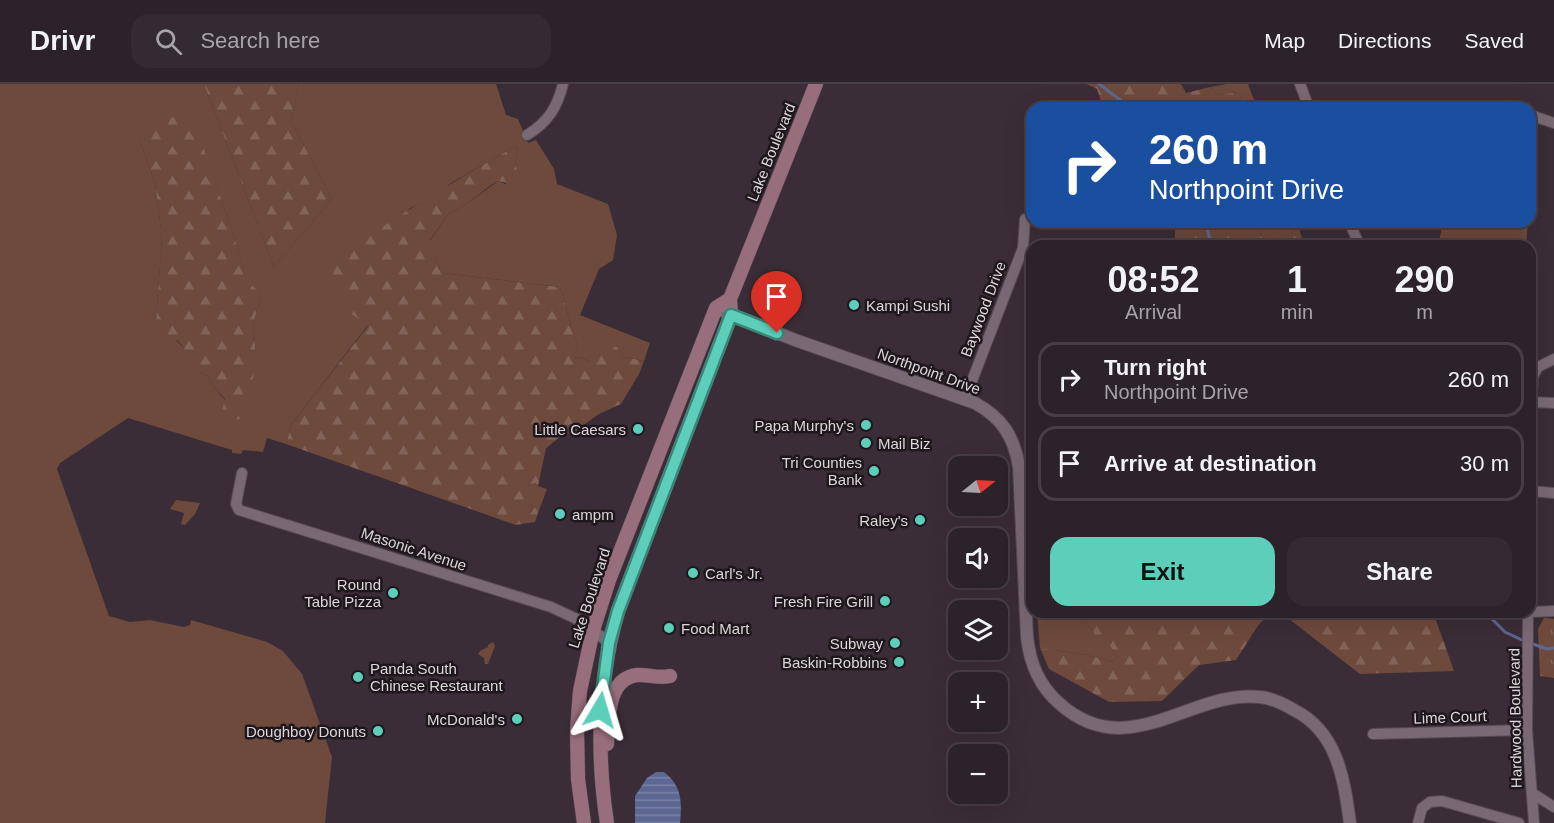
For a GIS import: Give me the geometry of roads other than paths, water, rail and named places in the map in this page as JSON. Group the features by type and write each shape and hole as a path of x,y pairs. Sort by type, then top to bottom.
{"main road":[{"name":"Lake Boulevard","path":"607,823 600,765 600,710 609,643 618,611 731,315 730,299 816,84"},
{"path":"716,308 730,299"},
{"name":"Lake Boulevard","path":"584,823 578,779 577,730 580,690 593,630 609,580 716,308"},
{"path":"682,443 680,428 692,389 689,378"},
{"path":"662,494 657,485 663,447"},
{"path":"634,566 634,548 646,509 640,502"},
{"path":"600,765 606,752 612,697 619,683 638,675 659,678 670,676"},
{"path":"578,779 593,795 598,823"}],"street":[{"path":"527,135 542,126 553,113 563,84"},
{"path":"1300,84 1307,102"},
{"path":"1536,117 1554,123"},
{"name":"Baywood Drive","path":"965,399 1023,248 1025,224"},
{"name":"Northpoint Drive","path":"716,308 795,340 965,399 987,410 1001,422 1016,446 1019,467 1026,607"},
{"path":"1536,370 1554,359"},
{"path":"1536,402 1554,403"},
{"name":"Masonic Avenue","path":"242,473 236,504 239,510 536,602 583,622 609,643"},
{"path":"1536,492 1554,493"},
{"path":"1536,612 1554,611"},
{"name":"Northpoint Drive","path":"1027,618 1028,647 1035,672 1051,695 1071,712 1095,724 1119,728 1151,724 1235,697 1261,697 1300,713 1316,726 1327,740 1339,763 1350,823"},
{"name":"Hardwood Boulevard","path":"1529,618 1527,730 1534,823"},
{"name":"Lime Court","path":"1373,734 1527,730"},
{"path":"1532,794 1554,807"},
{"path":"1418,823 1422,808 1430,802 1442,801 1519,823"}],"water":[{"path":"656,772 664,772 678,789 681,801 680,823 635,823 635,796 647,778"}],"waterway":[{"path":"1099,84 1123,102"},
{"path":"1207,228 1210,240"},
{"path":"1491,618 1505,632 1524,641"},
{"path":"1530,643 1547,649 1554,648"}],"place":[{"name":"Kampi Sushi","path":"854,305"},
{"name":"Papa Murphy's","path":"866,425"},
{"name":"Little Caesars","path":"638,429"},
{"name":"Mail Biz","path":"866,443"},
{"name":"Tri Counties Bank","path":"874,471"},
{"name":"ampm","path":"560,514"},
{"name":"Raley's","path":"920,520"},
{"name":"Carl's Jr.","path":"693,573"},
{"name":"Round Table Pizza","path":"393,593"},
{"name":"Fresh Fire Grill","path":"885,601"},
{"name":"Food Mart","path":"669,628"},
{"name":"Subway","path":"895,643"},
{"name":"Baskin-Robbins","path":"899,662"},
{"name":"Panda South Chinese Restaurant","path":"358,677"},
{"name":"McDonald's","path":"517,719"},
{"name":"Doughboy Donuts","path":"378,731"}]}
